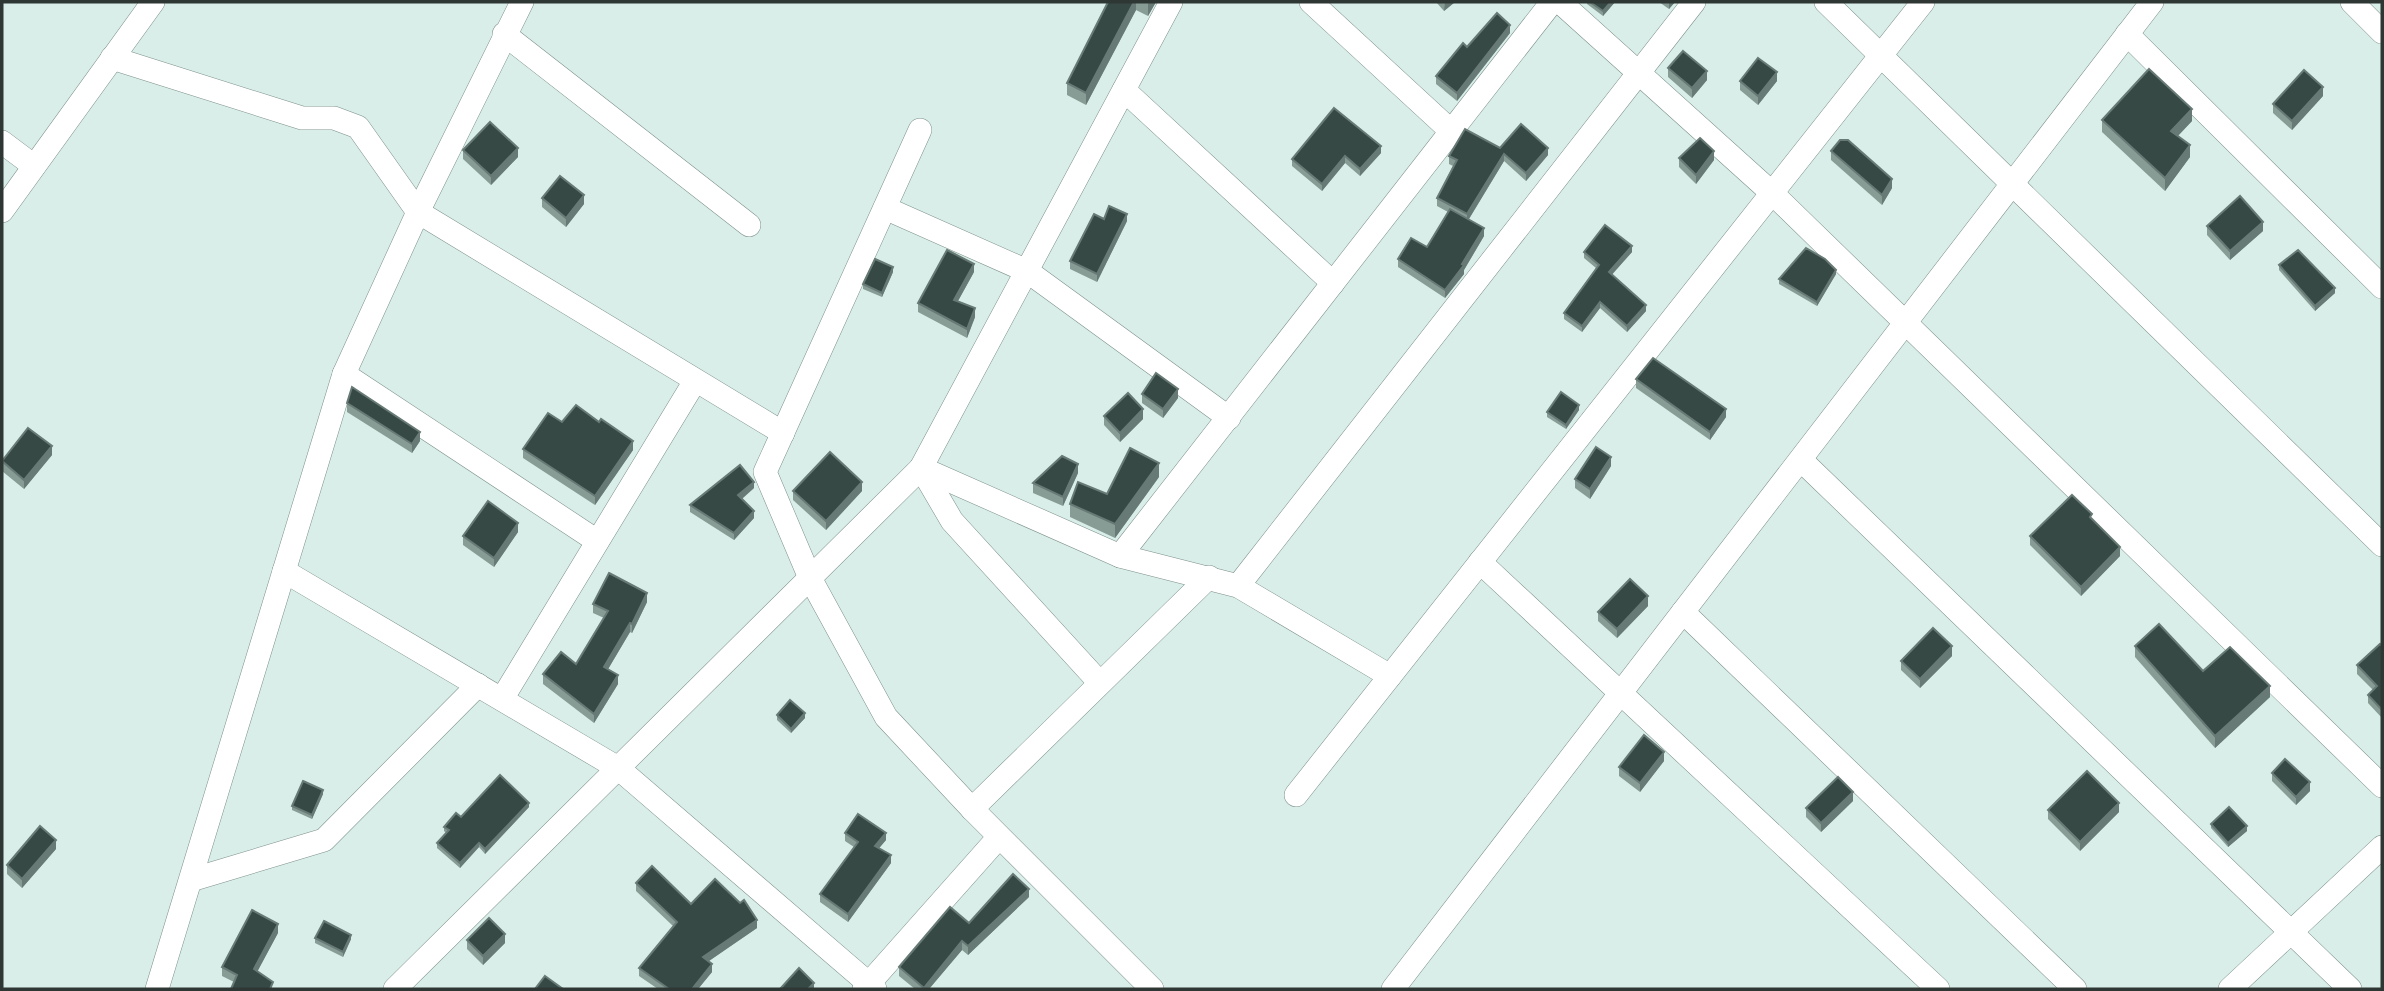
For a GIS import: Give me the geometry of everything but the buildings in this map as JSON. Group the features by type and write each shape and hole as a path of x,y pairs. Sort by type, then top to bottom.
{"street":[{"path":"2,211 153,2"},
{"path":"157,989 344,374 418,212 522,2"},
{"path":"395,989 921,468 1171,2"},
{"path":"1311,2 1451,131"},
{"path":"1120,556 1552,2"},
{"path":"1560,2 1772,193 2382,786"},
{"path":"1238,586 1694,2"},
{"path":"1826,2 2382,545"},
{"path":"1296,795 1923,2"},
{"path":"1394,989 2152,2"},
{"path":"2352,2 2382,32"},
{"path":"504,34 749,225"},
{"path":"2127,34 2382,287"},
{"path":"112,58 302,118 334,118 358,127 418,212 783,433"},
{"path":"1124,89 1333,283"},
{"path":"920,130 765,472 810,578 886,717 999,837 1152,989"},
{"path":"2,142 34,166"},
{"path":"885,208 1027,271 1228,418"},
{"path":"344,374 597,541"},
{"path":"502,699 695,381"},
{"path":"1801,460 2350,989"},
{"path":"921,468 1120,556 1238,586 1390,676"},
{"path":"921,468 952,521 1100,684"},
{"path":"1480,562 1938,989"},
{"path":"284,571 618,768 869,988 999,837"},
{"path":"972,809 1209,577"},
{"path":"1683,612 2075,989"},
{"path":"191,880 324,840 478,685"},
{"path":"2230,989 2382,847"}]}
